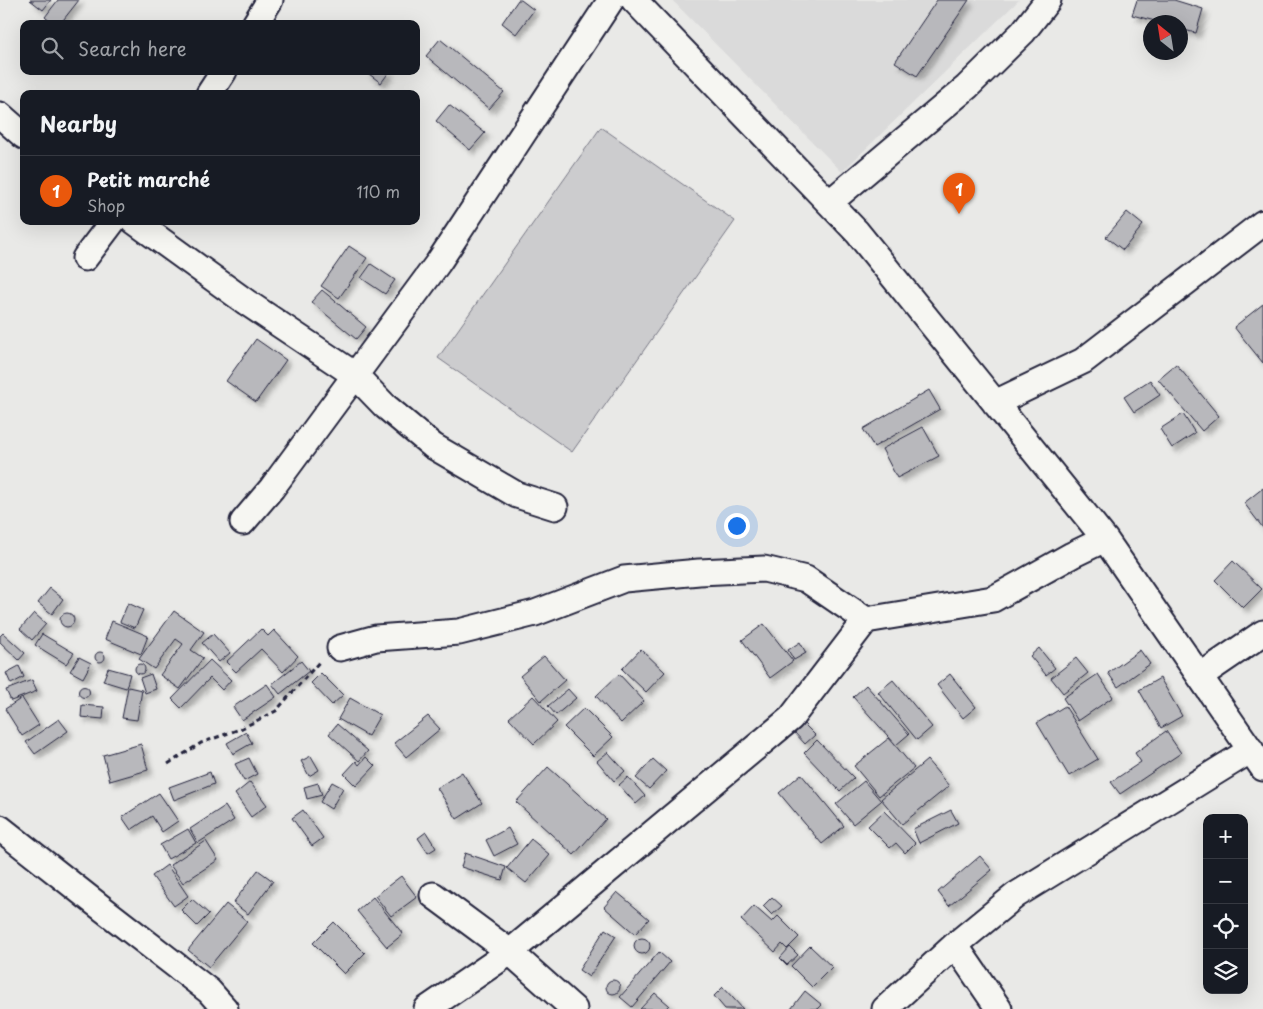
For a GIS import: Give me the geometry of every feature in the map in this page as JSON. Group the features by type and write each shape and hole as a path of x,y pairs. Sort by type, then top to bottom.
{"street":[{"path":"258,20 270,0"},
{"path":"243,522 272,488 438,263 611,0"},
{"path":"634,0 857,232 1105,539 1257,759 1016,895 955,945 885,1009"},
{"path":"829,203 968,87 1023,32 1048,0"},
{"path":"212,90 221,75"},
{"path":"0,115 20,132"},
{"path":"995,404 1083,361 1263,223"},
{"path":"85,258 110,225"},
{"path":"140,225 246,302 355,376 385,406 433,446 517,495 555,507"},
{"path":"427,1009 510,952 791,718 866,620 993,599 1064,559 1105,539"},
{"path":"340,648 376,638 459,632 535,613 624,579 699,572 764,569 806,579 866,620"},
{"path":"1200,676 1263,633"},
{"path":"0,828 209,991 225,1009"},
{"path":"433,895 510,952 574,1009"},
{"path":"955,945 999,1009"}],"path":[{"path":"168,764 201,743 240,729 276,711 324,656 340,648"}],"shaded area":[{"path":"672,0 1019,0 842,172"},
{"path":"601,127 735,221 572,452 438,358"}],"building":[{"path":"30,0 51,0 43,10"},
{"path":"58,0 79,0 63,20 48,20 45,17"},
{"path":"518,0 521,0 534,10 516,34 502,23"},
{"path":"937,0 969,0 917,76 895,62"},
{"path":"1137,0 1174,0 1203,9 1196,33 1188,31 1188,15 1143,15 1143,18 1132,15"},
{"path":"440,39 504,92 489,109 426,56"},
{"path":"370,75 387,75 381,83"},
{"path":"449,105 485,133 470,150 436,121"},
{"path":"1127,212 1143,225 1123,250 1106,237"},
{"path":"349,246 367,258 339,298 321,286"},
{"path":"371,264 395,280 385,294 361,278"},
{"path":"322,290 366,327 356,339 311,302"},
{"path":"1263,304 1263,363 1234,327"},
{"path":"256,339 286,360 256,402 226,381"},
{"path":"1176,364 1219,416 1202,431 1158,379"},
{"path":"1150,380 1160,395 1134,412 1124,397"},
{"path":"929,390 940,409 874,447 863,429"},
{"path":"1183,414 1195,433 1172,448 1160,429"},
{"path":"923,427 939,456 897,478 882,449"},
{"path":"1263,488 1263,528 1244,503"},
{"path":"1233,561 1262,589 1243,608 1215,580"},
{"path":"50,588 63,599 52,614 38,603"},
{"path":"128,603 143,610 135,628 120,622"},
{"path":"174,611 204,632 191,650 203,658 180,689 160,675 183,644 176,639 154,669 139,659"},
{"path":"34,613 46,624 32,640 20,629"},
{"path":"67,613 72,615 74,620 72,625 67,627 62,625 60,620 62,615"},
{"path":"112,621 148,636 141,654 105,639"},
{"path":"764,624 793,661 770,678 742,640"},
{"path":"261,629 268,636 274,630 298,656 283,672 261,649 236,672 226,662"},
{"path":"3,633 25,653 19,660 0,642 0,636"},
{"path":"42,634 74,653 66,664 35,645"},
{"path":"213,634 230,653 219,662 202,643"},
{"path":"800,642 806,653 794,660 788,650"},
{"path":"1039,648 1055,668 1046,675 1030,656"},
{"path":"641,649 665,672 646,692 622,669"},
{"path":"1140,650 1150,664 1118,687 1108,673"},
{"path":"98,652 102,652 105,657 104,661 98,662 95,659 95,655"},
{"path":"544,656 565,680 541,701 520,676"},
{"path":"79,657 91,663 83,678 70,671"},
{"path":"1076,658 1088,673 1063,693 1051,678"},
{"path":"210,660 231,680 222,690 210,678 181,708 172,699"},
{"path":"301,661 309,671 280,694 272,684"},
{"path":"138,664 142,664 145,669 144,673 138,674 135,671 135,667"},
{"path":"19,666 24,677 11,684 6,673"},
{"path":"108,668 130,674 126,688 103,681"},
{"path":"321,673 343,695 332,705 311,683"},
{"path":"151,674 156,689 145,693 140,678"},
{"path":"619,674 644,701 621,723 596,696"},
{"path":"950,674 976,707 963,718 937,685"},
{"path":"1098,674 1113,697 1078,721 1063,698"},
{"path":"1160,678 1182,716 1161,728 1139,690"},
{"path":"32,680 37,691 11,701 6,690"},
{"path":"893,680 932,727 917,740 878,692"},
{"path":"267,684 276,697 242,720 233,707"},
{"path":"866,685 909,734 896,745 853,697"},
{"path":"82,687 86,687 89,692 88,696 82,697 79,694 79,690"},
{"path":"128,687 142,690 137,720 122,718"},
{"path":"568,689 576,698 556,715 548,706"},
{"path":"533,696 557,722 534,744 509,718"},
{"path":"22,698 39,725 22,736 5,709"},
{"path":"350,698 380,715 368,736 338,719"},
{"path":"82,705 104,707 103,719 81,717"},
{"path":"1065,706 1098,759 1069,776 1037,723"},
{"path":"584,708 613,737 593,756 564,727"},
{"path":"428,716 440,729 406,757 394,743"},
{"path":"59,719 68,731 35,754 26,742"},
{"path":"803,723 815,735 805,744 794,732"},
{"path":"337,724 368,751 359,761 329,734"},
{"path":"1166,731 1181,753 1120,794 1111,782 1141,762 1135,753"},
{"path":"246,732 252,743 233,754 227,743"},
{"path":"889,738 914,768 879,796 854,766"},
{"path":"817,740 854,778 840,791 804,753"},
{"path":"141,744 148,770 110,781 103,755"},
{"path":"608,752 625,771 614,781 597,761"},
{"path":"311,756 319,770 309,776 301,761"},
{"path":"366,757 375,766 356,786 344,774 356,761 359,765"},
{"path":"249,758 257,774 244,781 235,764"},
{"path":"653,759 666,771 649,789 636,778"},
{"path":"927,760 949,786 902,824 881,799"},
{"path":"548,767 606,819 574,855 516,802"},
{"path":"210,772 214,784 174,800 169,787"},
{"path":"462,772 482,803 457,819 437,788"},
{"path":"801,774 844,826 822,844 779,793"},
{"path":"628,777 645,796 636,804 619,785"},
{"path":"864,781 881,801 853,824 836,804"},
{"path":"250,782 267,805 251,817 235,794"},
{"path":"332,782 343,788 331,809 320,802"},
{"path":"318,783 322,795 307,799 304,787"},
{"path":"159,793 178,821 162,832 152,816 131,830 122,817"},
{"path":"225,806 234,820 198,843 190,829"},
{"path":"303,810 323,838 312,846 292,818"},
{"path":"951,810 958,823 919,843 913,829"},
{"path":"884,811 915,843 905,853 896,843 890,848 868,826"},
{"path":"508,828 517,844 494,856 486,840"},
{"path":"188,829 196,843 168,859 160,845"},
{"path":"426,832 436,848 428,853 418,838"},
{"path":"531,839 550,855 526,883 507,868"},
{"path":"206,841 218,860 183,883 170,865"},
{"path":"465,853 506,867 502,880 461,867"},
{"path":"980,856 992,870 949,906 938,892"},
{"path":"167,865 188,896 174,906 152,876"},
{"path":"258,870 273,881 248,914 233,903"},
{"path":"401,876 417,897 391,916 375,896"},
{"path":"617,892 649,919 635,934 604,907"},
{"path":"373,897 403,934 387,947 357,911"},
{"path":"772,897 782,906 772,915 763,906"},
{"path":"192,899 209,914 197,926 181,910"},
{"path":"226,904 247,921 209,967 188,950"},
{"path":"754,906 772,922 778,916 799,937 787,949 782,944 775,952 741,920"},
{"path":"334,922 365,953 344,974 313,943"},
{"path":"605,929 616,936 589,977 579,970"},
{"path":"642,938 648,940 650,946 648,952 642,954 636,952 634,946 636,940"},
{"path":"810,946 832,967 812,987 791,966"},
{"path":"790,947 798,955 787,965 780,958"},
{"path":"659,952 670,962 632,1007 620,997"},
{"path":"613,980 618,982 620,987 618,992 613,994 608,992 606,987 608,982"},
{"path":"723,987 743,1009 725,1009 714,996"},
{"path":"805,991 822,1005 818,1009 791,1009"},
{"path":"655,993 669,1005 665,1009 640,1009"}],"place":[{"name":"Petit marché","path":"959,214"}]}
